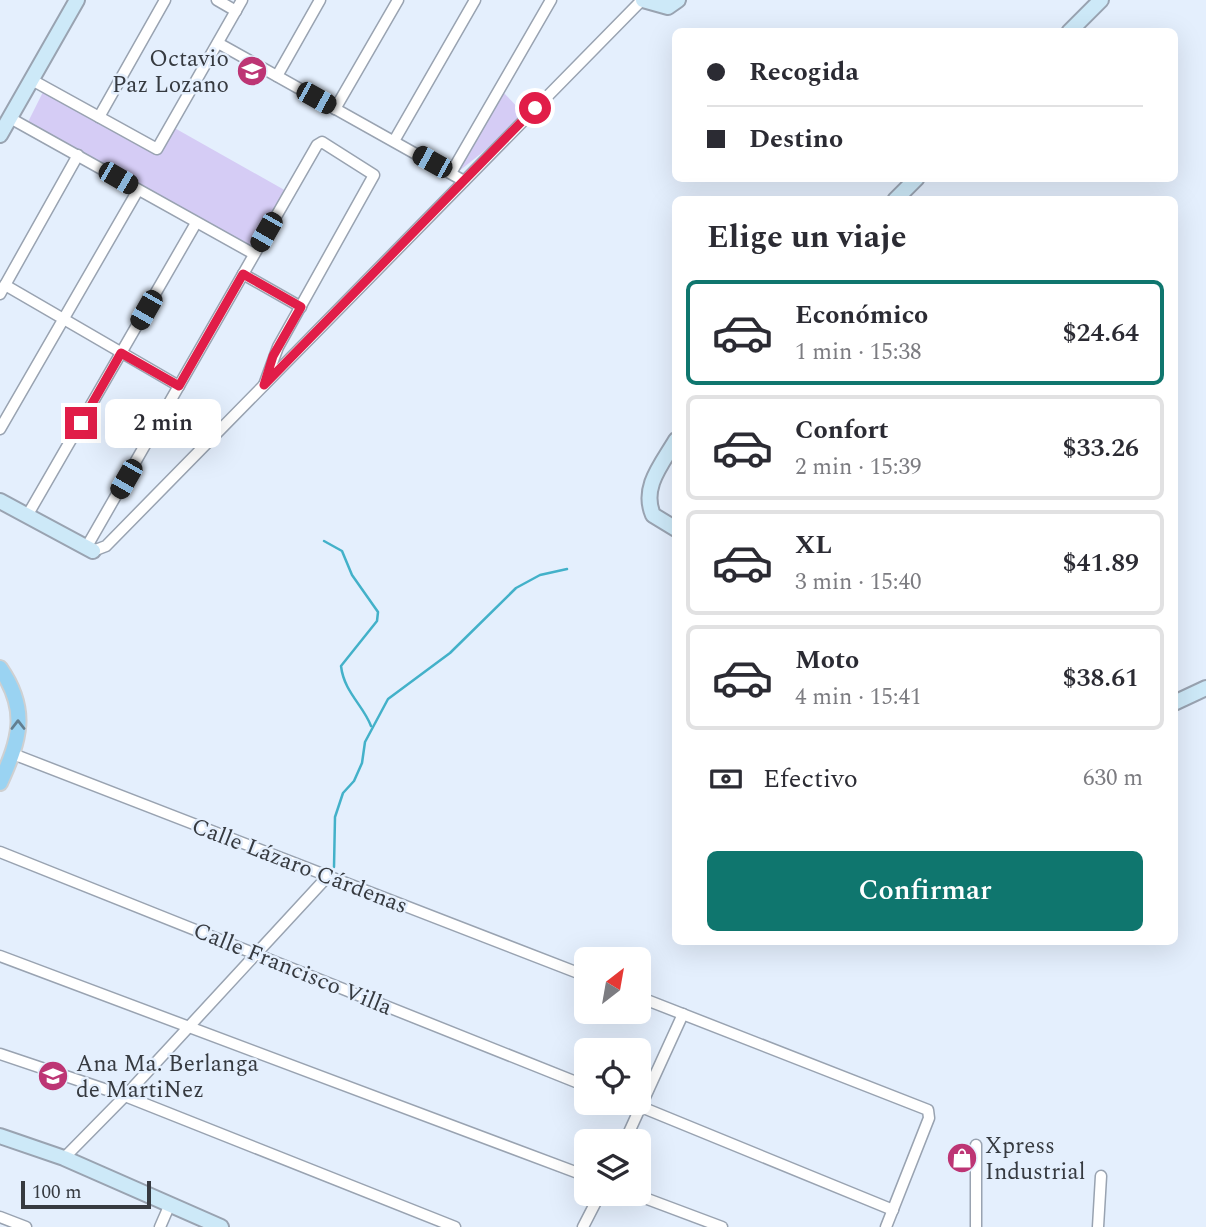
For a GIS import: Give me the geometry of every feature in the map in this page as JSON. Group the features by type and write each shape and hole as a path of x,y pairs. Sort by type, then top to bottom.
{"main road":[{"path":"0,667 14,690 18,737 13,754 1,776"}],"street":[{"path":"0,135 77,0"},
{"path":"99,117 165,0"},
{"path":"217,0 236,11"},
{"path":"32,80 157,149 242,0"},
{"path":"277,76 320,0"},
{"path":"335,108 398,0"},
{"path":"394,141 475,0"},
{"path":"451,173 551,0"},
{"path":"0,501 90,550 106,546 642,0 668,7 678,0"},
{"path":"1073,28 1101,0"},
{"path":"218,43 464,181"},
{"path":"10,118 254,254"},
{"path":"90,550 254,254 317,145 322,142 373,173 273,356 264,385"},
{"path":"78,155 2,290 62,319 179,386"},
{"path":"899,196 913,182"},
{"path":"0,429 138,190"},
{"path":"27,516 197,223"},
{"path":"243,274 301,307"},
{"path":"672,447 650,486 648,504 653,515 672,527"},
{"path":"1178,702 1206,688"},
{"name":"Calle Lázaro Cárdenas","path":"13,754 574,971"},
{"name":"Calle Francisco Villa","path":"0,852 574,1081"},
{"path":"64,1158 191,1026 327,876"},
{"path":"0,956 574,1170"},
{"path":"651,1002 928,1110 929,1118 886,1227"},
{"path":"651,1083 683,1014"},
{"path":"0,1054 125,1096 454,1227"},
{"path":"651,1111 893,1210"},
{"path":"0,1136 64,1158 221,1227"},
{"path":"976,1145 976,1227"},
{"path":"1098,1227 1101,1176"},
{"path":"651,1200 722,1227"},
{"path":"160,1227 170,1204"},
{"path":"583,1227 594,1206"},
{"path":"0,1217 26,1227"}],"shaded area":[{"path":"45,88 156,151 171,126 288,192 253,253 26,126"},
{"path":"501,90 527,117 454,175"}],"waterway":[{"path":"324,541 342,551 352,575 378,612 377,621 341,666 346,683 371,726"},
{"path":"334,867 335,817 343,793 354,781 362,763 365,742 388,699 450,653 516,588 540,575 567,569"}],"place":[{"name":"Octavio Paz Lozano","path":"252,71"},
{"name":"Ana Ma. Berlanga de MartiNez","path":"53,1076"},
{"name":"Xpress Industrial","path":"962,1158"}],"route":[{"path":"81,423 121,353 179,386 243,274 301,307 273,356 264,385 535,108"}]}
